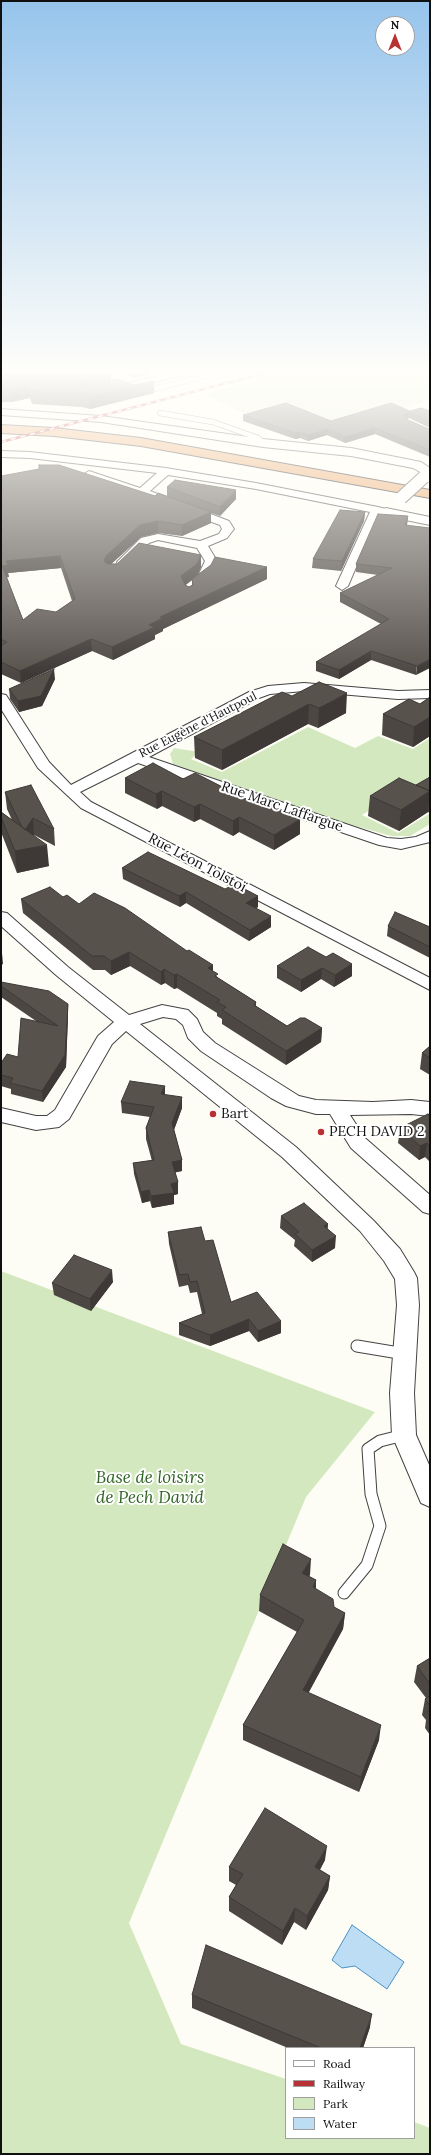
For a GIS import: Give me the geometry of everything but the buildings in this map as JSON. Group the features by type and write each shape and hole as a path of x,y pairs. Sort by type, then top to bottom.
{"highway":[{"path":"316,474 430,494"},
{"path":"418,474 428,475"}],"street":[{"path":"89,474 225,523 228,529 223,536 201,545 158,537 145,540 112,572"},
{"path":"142,492 163,474"},
{"path":"181,474 256,486 430,521"},
{"path":"342,586 373,514 382,511 401,498 428,475"},
{"path":"201,545 211,561 201,578"},
{"name":"Rue Eugène d'Hautpoul","path":"69,791 89,783 135,757 254,695 268,690 304,687 398,695 430,694"},
{"name":"Rue Léon Tolstoï","path":"1,698 43,765 69,791 86,805 430,985"},
{"name":"Rue Marc Laffargue","path":"135,757 385,842 402,844 420,841 430,836"},
{"path":"1,917 50,961 289,1152 367,1226 392,1255 406,1278 408,1305 406,1354 402,1393 404,1435 430,1496"},
{"path":"1,1115 36,1123 52,1122 62,1114 105,1040 125,1022 162,1011 182,1014 191,1023 195,1034 208,1047 278,1093 293,1101 316,1107 336,1108 411,1106 430,1109"},
{"path":"336,1108 358,1143 430,1207"}],"lane":[{"path":"357,1346 406,1354"},
{"path":"344,1593 367,1565 380,1526 371,1494 368,1449 380,1441 404,1435"}],"green space":[{"path":"308,727 355,748 378,736 413,749 430,738 430,787 394,795 362,815 398,833 429,814 430,824 410,836 391,836 335,820 173,764 170,754 174,748 199,752 191,759 222,772"},
{"name":"Base de loisirs de Pech David","path":"1,1271 375,1412 306,1497 129,1923 181,2044 285,2079 285,2139 415,2139 415,2122 430,2128 430,2154 1,2154"}],"water":[{"path":"352,1925 404,1962 387,1989 355,1966 342,1968 332,1960"}],"place":[{"name":"Bart","path":"213,1114"},
{"name":"PECH DAVID 2","path":"321,1132"}]}
